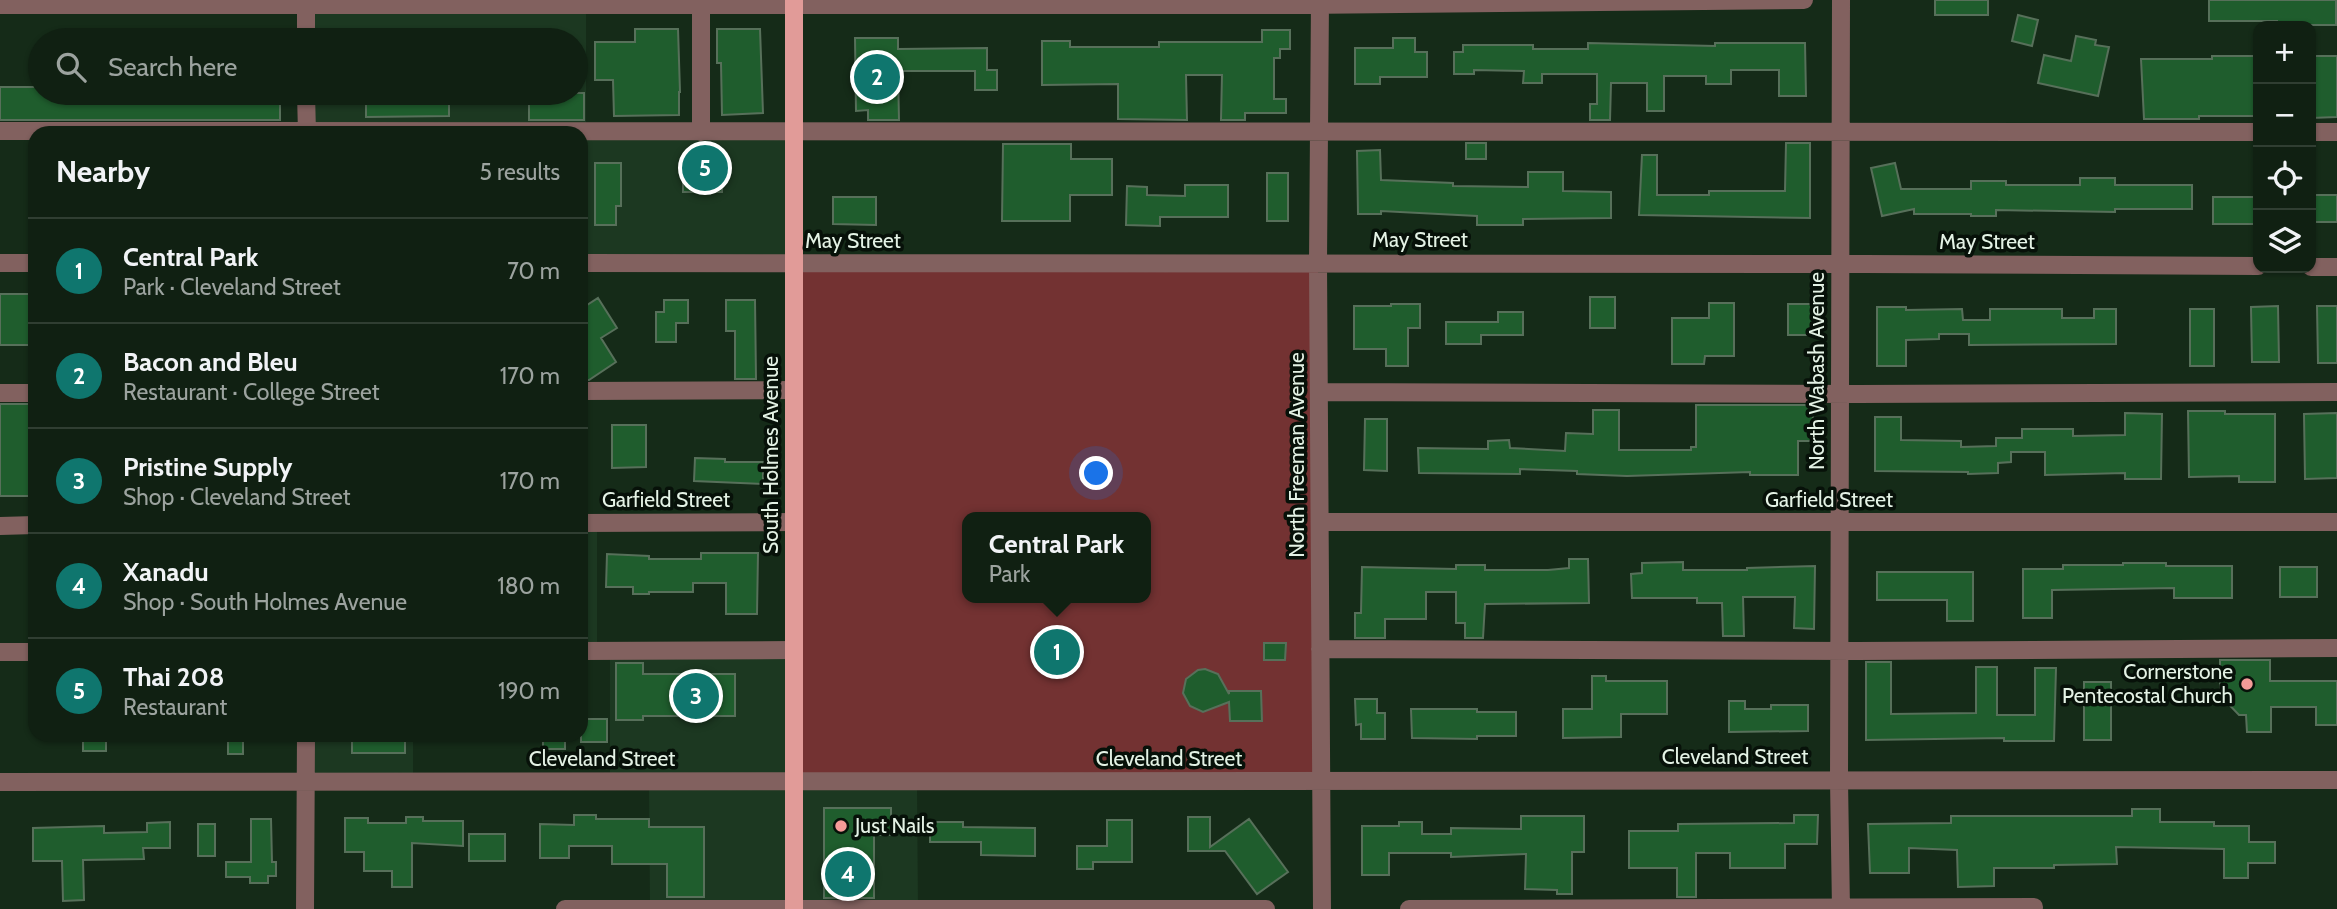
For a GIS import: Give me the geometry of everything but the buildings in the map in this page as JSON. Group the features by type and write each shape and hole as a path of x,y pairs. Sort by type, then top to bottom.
{"main road":[{"name":"South Holmes Avenue","path":"794,3 794,908"}],"street":[{"path":"0,5 1804,0"},
{"name":"North Wabash Avenue","path":"1841,0 1839,779 1842,908"},
{"name":"North Freeman Avenue","path":"1320,2 1318,263 1322,909"},
{"path":"306,3 306,28"},
{"path":"701,5 701,132"},
{"path":"306,105 307,126"},
{"path":"0,131 28,131"},
{"path":"588,132 2253,132"},
{"path":"2316,132 2337,132"},
{"path":"0,263 28,263"},
{"name":"May Street","path":"588,263 2253,266"},
{"path":"2316,267 2337,267"},
{"path":"588,391 793,390"},
{"path":"1320,392 2337,392"},
{"path":"0,393 28,393"},
{"name":"Garfield Street","path":"588,523 794,522"},
{"name":"Garfield Street","path":"1321,522 2337,523"},
{"path":"0,526 28,525"},
{"path":"1320,649 1840,651 2337,648"},
{"path":"588,650 794,650"},
{"path":"0,652 28,652"},
{"path":"305,909 306,742"},
{"name":"Cleveland Street","path":"0,782 2337,779"},
{"path":"1409,909 2034,907"},
{"path":"565,909 1266,909"}],"shaded area":[{"path":"306,0 586,6 586,28 306,28"},
{"path":"306,105 586,105 586,126 306,126"},
{"path":"588,132 793,132 793,263 588,263"},
{"path":"793,263 1318,263 1320,782 795,782"},
{"path":"588,523 597,523 597,651 588,651"},
{"path":"610,650 794,650 917,782 918,908 650,909 649,783 610,782"},
{"path":"306,742 413,742 413,782 306,782"}],"place":[{"name":"Bacon and Bleu","path":"877,77"},
{"name":"Thai 208","path":"705,168"},
{"name":"Central Park","path":"1057,652"},
{"name":"Cornerstone Pentecostal Church","path":"2247,684"},
{"name":"Pristine Supply","path":"696,696"},
{"name":"Just Nails","path":"841,826"},
{"name":"Xanadu","path":"848,874"}]}
